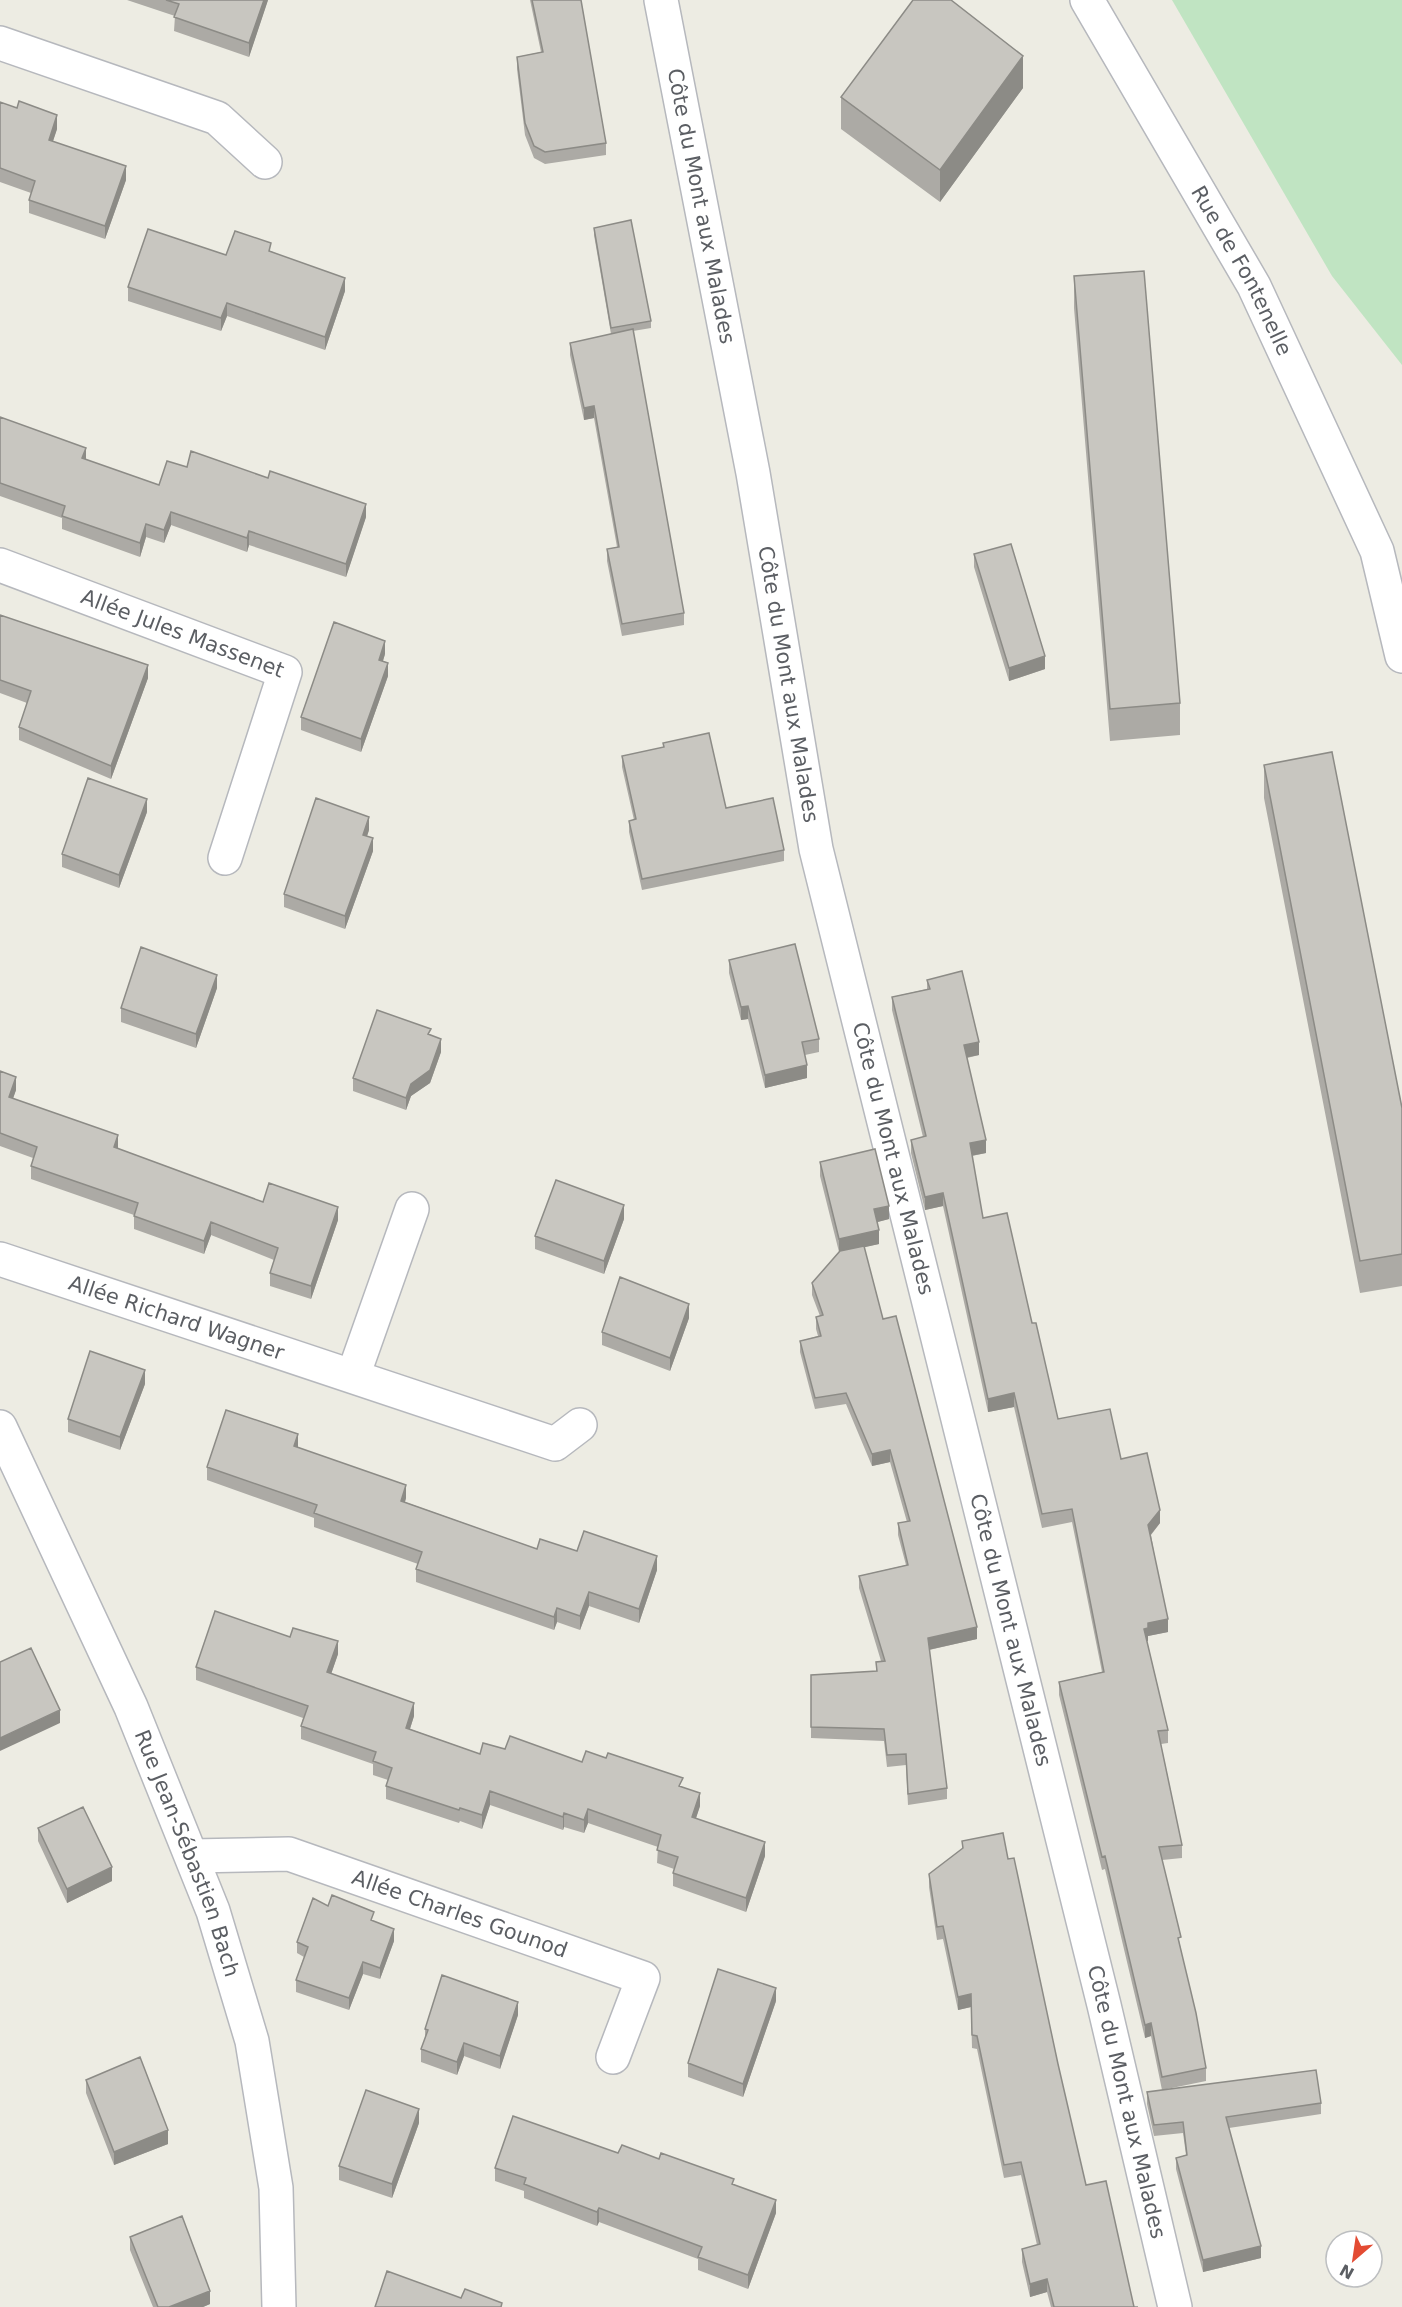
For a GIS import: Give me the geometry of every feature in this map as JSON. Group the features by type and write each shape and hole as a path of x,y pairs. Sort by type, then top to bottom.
{"street":[{"name":"Côte du Mont aux Malades","path":"661,0 753,473 816,849 1104,2005 1175,2307"},
{"name":"Rue de Fontenelle","path":"1087,0 1254,286 1377,551 1402,657"},
{"path":"0,43 217,118 265,162"},
{"name":"Rue de Fontenelle","path":"1377,551 1402,575"},
{"name":"Allée Jules Massenet","path":"0,565 285,672 225,858"},
{"path":"353,1376 412,1209"},
{"name":"Allée Richard Wagner","path":"0,1259 555,1444 580,1425"},
{"name":"Rue Jean-Sébastien Bach","path":"0,1427 130,1707 213,1911 252,2041 276,2188 279,2307"},
{"name":"Allée Charles Gounod","path":"192,1856 290,1854 643,1978 613,2057"}],"green space":[{"path":"1172,0 1402,0 1402,365 1332,276"}],"building":[{"path":"166,0 264,0 249,43 174,17 179,4"},
{"path":"532,0 581,0 606,143 545,152 534,146 525,123 517,57 543,52"},
{"path":"913,0 951,0 1023,56 940,170 841,97"},
{"path":"19,101 57,115 49,140 126,166 105,226 29,200 35,181 0,168 0,102 17,108"},
{"path":"631,220 651,321 611,328 594,228"},
{"path":"148,229 226,255 235,231 271,243 269,251 345,278 325,337 227,303 221,318 128,287"},
{"path":"1144,271 1180,703 1110,709 1074,276"},
{"path":"633,329 684,613 622,624 607,549 619,547 594,406 584,408 570,343"},
{"path":"0,417 86,448 82,458 159,485 167,461 187,467 191,451 268,478 270,471 366,504 346,564 249,531 247,538 171,512 164,530 146,524 140,543 62,516 65,506 0,483"},
{"path":"1011,544 1045,656 1009,668 974,554"},
{"path":"0,615 148,665 111,766 19,727 31,691 0,680"},
{"path":"334,622 385,641 379,660 388,663 361,739 301,717"},
{"path":"709,733 726,808 773,798 784,850 642,879 629,821 636,819 622,756 664,747 663,743"},
{"path":"1332,752 1402,1108 1402,1254 1360,1261 1264,765"},
{"path":"88,778 147,799 119,875 62,854"},
{"path":"316,798 369,817 363,835 373,838 345,916 284,894"},
{"path":"795,944 819,1039 802,1042 807,1065 765,1075 748,1006 741,1007 729,960"},
{"path":"141,947 217,975 196,1034 121,1008"},
{"path":"962,971 979,1042 964,1045 986,1140 970,1143 983,1218 1007,1213 1032,1323 1036,1323 1058,1419 1110,1409 1121,1459 1147,1453 1160,1510 1148,1525 1168,1619 1148,1623 1148,1628 1144,1629 1168,1730 1158,1731 1182,1845 1159,1847 1181,1937 1178,1938 1196,2013 1206,2068 1162,2077 1151,2023 1145,2025 1105,1856 1102,1857 1059,1682 1104,1672 1072,1509 1042,1514 1014,1393 988,1399 943,1193 925,1197 911,1140 926,1136 892,997 930,989 927,980"},
{"path":"377,1010 431,1029 428,1034 441,1039 430,1070 411,1084 406,1098 353,1078"},
{"path":"0,1071 16,1077 9,1097 118,1135 114,1147 263,1202 269,1183 338,1207 311,1286 270,1273 278,1248 211,1222 204,1241 134,1216 138,1203 31,1166 37,1147 0,1133"},
{"path":"875,1149 889,1206 874,1209 879,1230 839,1239 820,1162"},
{"path":"556,1180 624,1205 604,1261 535,1236"},
{"path":"864,1246 883,1319 896,1316 977,1627 928,1638 947,1788 908,1794 906,1754 887,1755 884,1729 811,1727 811,1675 877,1671 876,1662 885,1661 859,1576 908,1565 898,1523 910,1521 890,1450 872,1454 846,1393 815,1398 800,1341 821,1336 816,1317 823,1315 812,1283 840,1251"},
{"path":"620,1277 689,1304 670,1358 602,1332"},
{"path":"90,1351 145,1370 120,1437 68,1419"},
{"path":"226,1410 298,1434 294,1446 406,1485 401,1501 537,1549 540,1539 577,1551 584,1531 657,1556 639,1609 589,1592 580,1616 557,1608 554,1617 416,1569 422,1552 314,1513 317,1505 207,1467"},
{"path":"215,1611 290,1637 293,1628 338,1641 327,1672 414,1703 406,1728 480,1754 483,1743 505,1749 510,1736 582,1762 586,1751 606,1758 608,1753 683,1778 679,1786 700,1793 692,1817 765,1842 746,1898 673,1873 678,1857 657,1850 661,1835 588,1809 584,1820 564,1813 563,1817 490,1791 482,1815 460,1808 459,1810 386,1786 392,1768 373,1761 376,1752 301,1726 308,1706 196,1667"},
{"path":"31,1648 60,1710 0,1738 0,1662"},
{"path":"83,1807 112,1867 67,1889 38,1828"},
{"path":"1003,1833 1008,1859 1014,1858 1086,2185 1106,2181 1134,2307 1054,2307 1047,2279 1030,2284 1022,2249 1040,2244 1021,2162 1004,2165 977,2036 972,2035 971,1994 958,1997 943,1926 937,1927 929,1874 963,1848 962,1841"},
{"path":"332,1895 374,1912 371,1920 394,1929 380,1968 363,1962 349,1998 296,1980 308,1947 297,1942 313,1898 328,1906"},
{"path":"718,1969 776,1988 743,2084 688,2063"},
{"path":"442,1975 518,2002 500,2056 464,2043 457,2062 421,2049"},
{"path":"140,2057 168,2130 114,2152 86,2080"},
{"path":"1316,2070 1321,2103 1226,2117 1261,2246 1203,2260 1176,2158 1187,2155 1183,2122 1154,2125 1147,2092"},
{"path":"366,2090 419,2109 392,2184 339,2166"},
{"path":"513,2116 618,2153 622,2145 659,2159 661,2153 734,2179 732,2184 776,2200 748,2275 698,2257 702,2247 599,2208 597,2212 524,2184 526,2178 495,2168"},
{"path":"182,2216 210,2291 169,2307 158,2307 130,2237"},
{"path":"387,2271 461,2298 465,2289 502,2303 501,2307 375,2307"}]}
